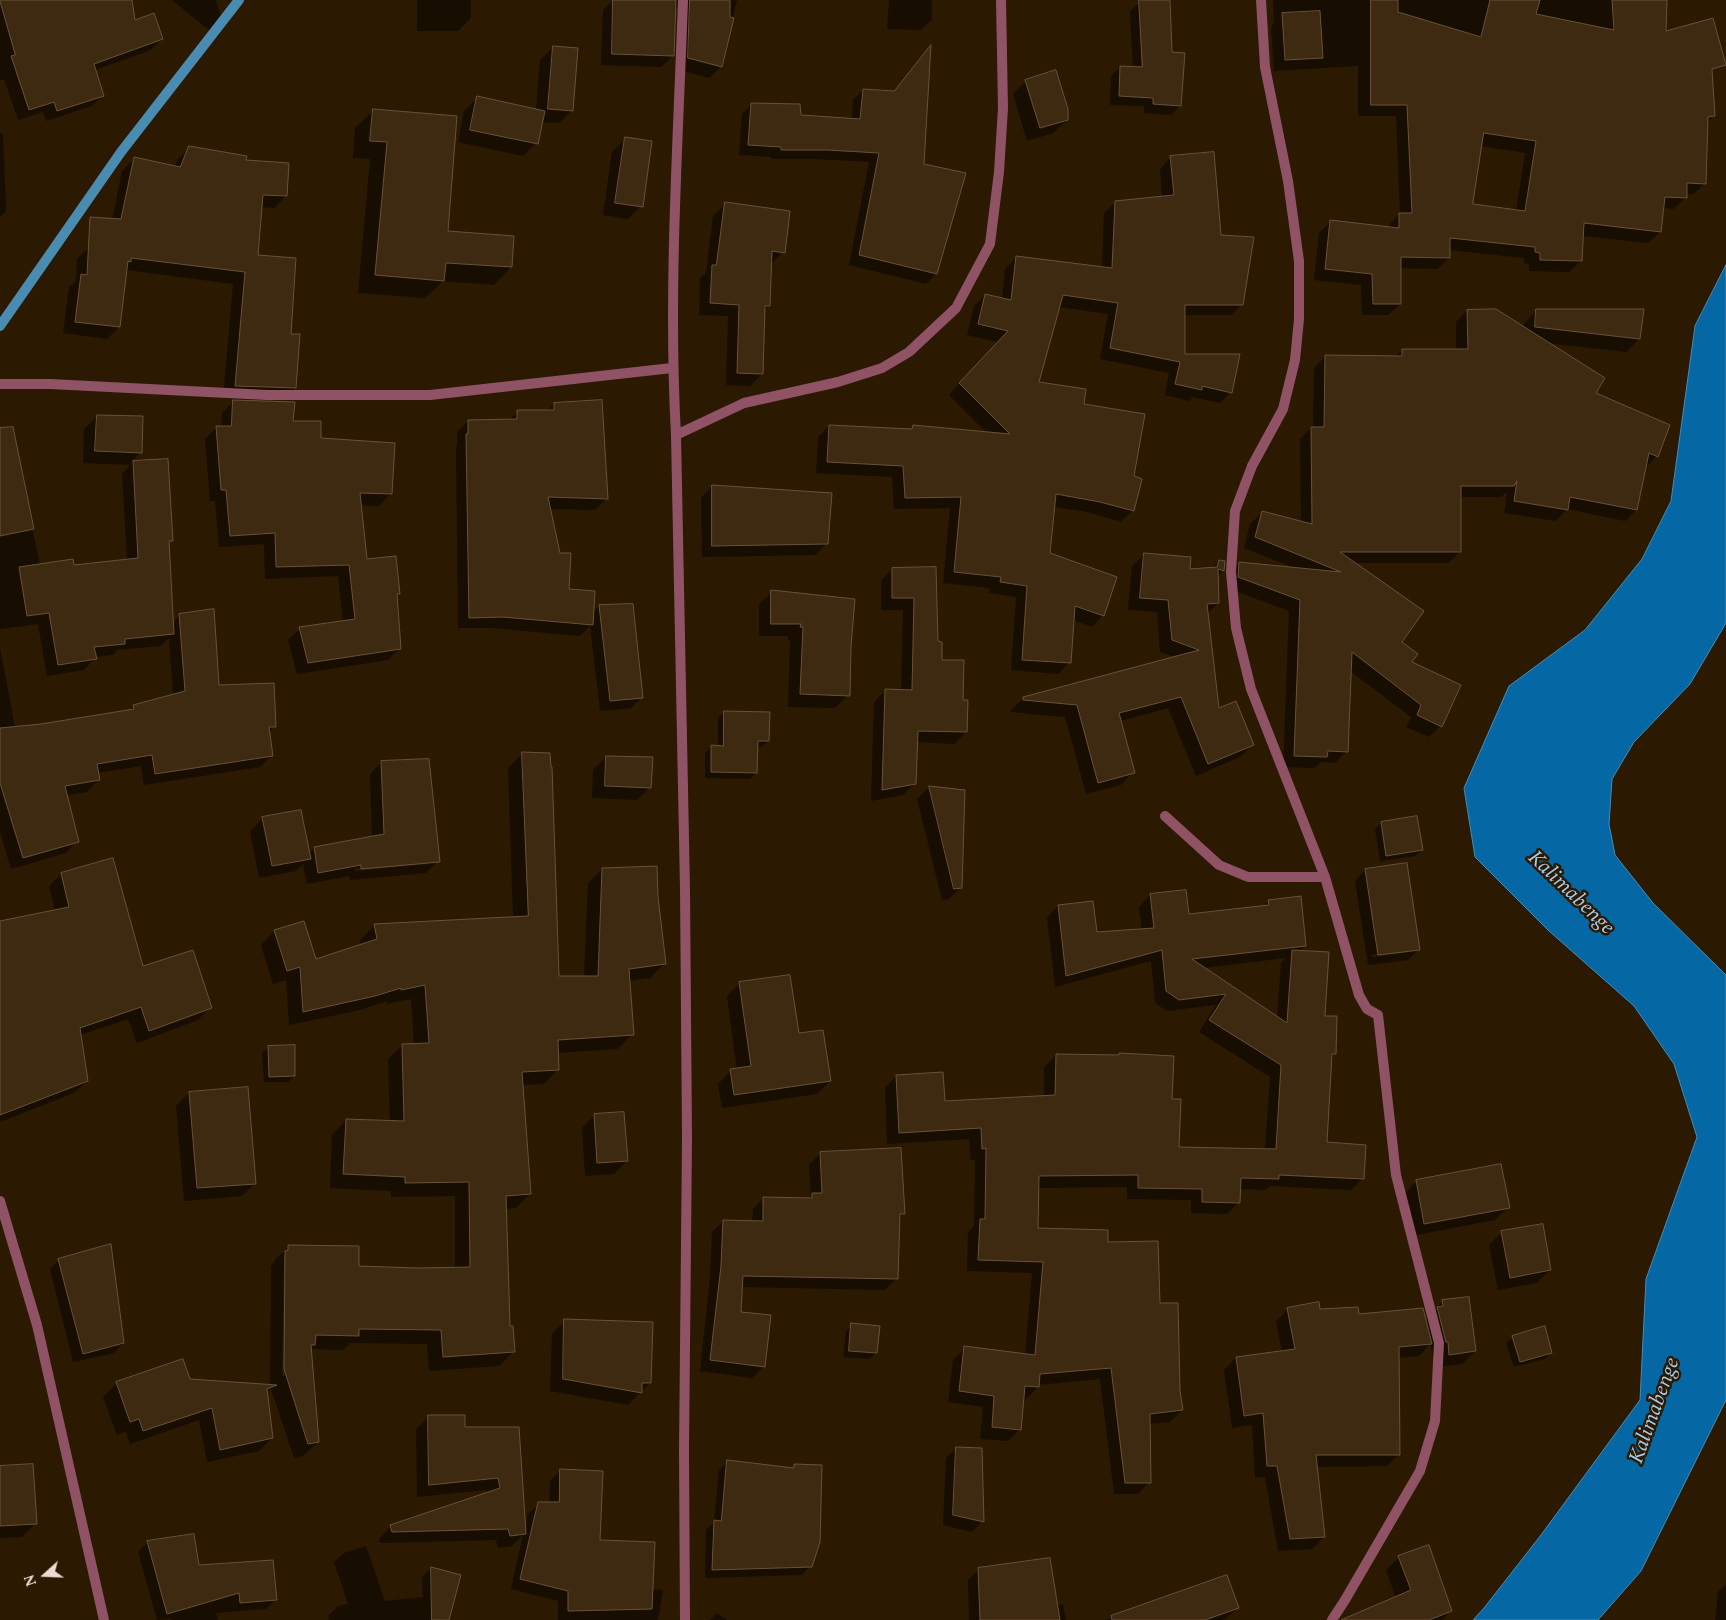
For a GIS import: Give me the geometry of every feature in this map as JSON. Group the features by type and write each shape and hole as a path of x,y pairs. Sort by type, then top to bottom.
{"street":[{"path":"683,0 673,270 672,368 676,435 685,899 687,1138 684,1451 685,1620"},
{"path":"676,435 744,402 838,382 882,368 908,352 956,308 990,244 999,172 1003,108 1001,0"},
{"path":"1261,0 1266,67 1288,181 1299,261 1299,319 1295,360 1283,409 1252,466 1236,511 1231,572 1236,628 1251,689 1325,877 1359,995 1367,1009 1378,1015 1396,1175 1439,1344 1436,1421 1420,1471 1332,1620"},
{"path":"0,384 50,384 267,395 430,394 672,368"},
{"path":"1166,816 1219,865 1248,877 1325,877"},
{"path":"0,1201 37,1326 104,1620"}],"water":[{"name":"Kalimabenge","path":"1726,265 1726,623 1690,684 1634,742 1612,779 1609,824 1615,855 1653,903 1726,975 1726,1400 1641,1571 1598,1620 1473,1620 1541,1535 1640,1400 1646,1279 1697,1137 1674,1064 1634,1006 1549,931 1475,857 1464,788 1509,686 1585,630 1642,559 1671,501 1695,326"}],"building":[{"path":"0,0 132,0 135,20 154,13 163,39 94,64 104,96 57,111 54,102 29,110 11,56 15,55"},
{"path":"613,0 676,0 674,56 612,54"},
{"path":"690,0 730,0 730,17 734,18 722,67 688,58"},
{"path":"1139,0 1170,0 1172,52 1185,53 1181,106 1153,104 1153,98 1119,96 1120,66 1142,67"},
{"path":"1371,0 1398,0 1398,12 1481,37 1490,0 1540,0 1536,14 1614,30 1612,0 1667,0 1666,31 1713,18 1726,65 1712,69 1715,116 1708,117 1706,184 1687,183 1687,198 1665,197 1661,232 1584,223 1582,261 1540,260 1540,253 1535,252 1535,247 1450,238 1450,258 1401,257 1401,304 1373,304 1372,274 1325,269 1330,220 1399,228 1399,213 1412,213 1407,105 1371,105","holes":["1484,133 1536,141 1525,211 1473,204"]},
{"path":"1320,11 1323,58 1285,60 1282,13"},
{"path":"931,45 924,164 966,173 937,274 859,255 879,153 781,150 781,147 748,145 751,103 800,104 801,115 860,119 863,89 894,91"},
{"path":"553,46 578,48 573,111 548,109"},
{"path":"1056,70 1068,109 1068,120 1040,128 1025,80"},
{"path":"477,96 545,111 538,144 470,130"},
{"path":"373,109 457,116 448,231 514,236 512,267 446,263 444,281 375,275 387,142 370,141"},
{"path":"625,137 652,141 643,207 615,203"},
{"path":"189,146 247,156 246,160 289,163 287,196 263,195 258,255 296,258 291,334 300,334 296,388 235,386 245,272 131,258 131,262 128,261 120,327 75,322 81,274 87,275 90,217 121,219 134,157 180,167"},
{"path":"1214,152 1221,235 1254,237 1243,305 1185,305 1185,354 1240,354 1232,393 1202,386 1202,390 1175,384 1180,362 1110,348 1118,303 1063,295 1039,382 1086,389 1084,404 1145,414 1134,476 1142,479 1134,511 1100,502 1056,494 1050,553 1117,577 1104,616 1075,606 1071,663 1022,660 1027,586 1000,582 1001,577 954,572 961,497 905,498 903,466 827,462 829,425 912,429 913,425 1010,434 959,383 1008,331 978,324 985,294 1011,300 1016,256 1112,268 1115,201 1174,195 1170,156"},
{"path":"725,202 790,211 785,253 772,251 770,306 765,306 763,374 737,373 739,305 710,303 712,265 716,265"},
{"path":"1496,309 1605,378 1596,393 1670,425 1658,457 1649,453 1637,510 1570,497 1568,510 1514,501 1517,481 1514,486 1461,486 1461,552 1340,552 1424,611 1402,642 1418,654 1412,662 1461,685 1442,727 1417,715 1421,705 1352,652 1348,752 1328,751 1327,757 1294,756 1300,600 1238,577 1239,562 1341,572 1255,537 1262,511 1312,524 1311,427 1324,427 1325,355 1402,356 1402,349 1468,349 1467,310"},
{"path":"1536,309 1644,309 1640,339 1535,327"},
{"path":"233,400 295,402 293,421 321,421 321,438 395,443 392,494 360,493 367,559 396,556 400,594 397,594 401,649 308,663 299,627 355,619 349,565 276,567 275,533 230,536 226,490 221,490 216,426 231,426"},
{"path":"602,400 608,499 548,497 560,553 571,553 569,589 595,591 593,625 503,617 469,618 466,434 468,434 468,420 517,419 517,410 554,410 554,403"},
{"path":"97,415 143,416 142,453 95,451"},
{"path":"13,427 34,529 0,536 0,428"},
{"path":"168,459 173,541 169,541 174,634 125,639 125,644 94,647 97,659 58,665 49,613 27,616 19,567 73,559 74,565 138,558 133,461"},
{"path":"712,485 832,493 828,544 712,546"},
{"path":"1144,553 1191,557 1190,569 1217,567 1219,560 1225,561 1224,571 1218,569 1219,603 1207,604 1219,708 1236,701 1254,745 1208,764 1181,697 1119,713 1135,773 1098,783 1077,705 1023,700 1023,697 1199,650 1172,640 1168,600 1140,598"},
{"path":"936,567 938,641 942,642 942,660 964,660 963,700 968,700 967,732 918,731 916,784 882,790 885,689 912,690 914,598 892,598 892,568"},
{"path":"771,590 855,599 851,646 850,696 800,694 803,627 800,627 801,624 771,624"},
{"path":"633,604 643,698 610,701 599,605"},
{"path":"214,609 219,685 274,683 276,727 269,727 273,756 155,774 152,755 97,764 100,780 65,786 79,842 23,858 0,783 0,728 41,724 134,709 133,705 185,691 179,614"},
{"path":"724,711 770,712 769,741 758,741 757,773 711,772 711,745 723,746"},
{"path":"522,752 550,753 559,976 598,976 602,868 657,866 658,897 666,964 629,969 634,1035 558,1040 559,1070 522,1072 531,1194 506,1196 510,1326 513,1326 515,1352 443,1357 441,1330 359,1329 359,1336 316,1335 315,1345 311,1345 319,1442 308,1444 284,1369 285,1251 288,1250 288,1245 359,1246 359,1266 470,1267 469,1182 405,1183 405,1177 343,1174 346,1119 404,1121 402,1044 429,1043 425,985 401,990 401,988 375,996 303,1012 300,967 287,971 274,930 304,921 316,959 377,939 374,924 528,916"},
{"path":"606,756 653,757 651,788 605,786"},
{"path":"429,759 440,862 361,869 361,865 318,873 314,847 384,834 381,761"},
{"path":"929,786 965,790 962,888 954,889"},
{"path":"301,810 311,859 272,866 262,817"},
{"path":"1417,816 1423,850 1386,856 1381,822"},
{"path":"113,858 143,966 193,950 212,1008 149,1031 141,1007 80,1028 88,1081 0,1115 0,921 69,907 61,873"},
{"path":"1407,863 1420,950 1378,955 1365,869"},
{"path":"1186,890 1189,914 1269,905 1268,900 1301,896 1306,946 1192,959 1287,1023 1292,950 1329,952 1325,1016 1337,1016 1336,1054 1332,1054 1327,1142 1366,1145 1364,1179 1279,1175 1279,1179 1241,1178 1240,1203 1202,1202 1202,1189 1138,1188 1138,1175 1039,1176 1038,1228 1108,1230 1108,1242 1158,1241 1160,1303 1178,1303 1180,1391 1183,1410 1150,1414 1151,1483 1125,1483 1111,1368 1040,1374 1039,1387 1025,1386 1021,1430 992,1427 994,1396 959,1391 964,1346 1035,1355 1043,1262 978,1260 980,1219 985,1219 986,1148 982,1149 981,1128 899,1133 896,1075 943,1072 945,1101 1055,1095 1056,1054 1119,1055 1119,1053 1174,1056 1172,1099 1181,1099 1179,1147 1276,1149 1281,1065 1209,1020 1226,994 1179,1000 1166,991 1162,950 1066,976 1058,905 1093,901 1097,932 1154,928 1150,894"},
{"path":"790,975 799,1033 823,1030 831,1081 734,1095 730,1069 751,1066 739,982"},
{"path":"295,1045 295,1076 269,1077 268,1046"},
{"path":"248,1087 256,1184 197,1188 189,1092"},
{"path":"624,1112 628,1161 597,1163 594,1114"},
{"path":"901,1148 905,1214 900,1214 898,1279 743,1276 741,1312 771,1315 765,1367 710,1360 721,1266 723,1220 763,1221 763,1197 812,1198 812,1193 822,1193 820,1152"},
{"path":"1501,1164 1510,1208 1424,1224 1416,1180"},
{"path":"1543,1224 1551,1270 1510,1278 1501,1231"},
{"path":"111,1244 124,1343 83,1354 58,1259"},
{"path":"1469,1297 1476,1351 1449,1355 1448,1342 1446,1342 1437,1307 1443,1306 1442,1300"},
{"path":"1319,1302 1320,1309 1358,1307 1359,1314 1423,1308 1432,1344 1399,1347 1400,1455 1316,1455 1325,1537 1290,1539 1277,1466 1267,1466 1263,1413 1244,1416 1236,1357 1295,1349 1287,1308"},
{"path":"564,1319 653,1322 651,1383 642,1383 642,1393 563,1379"},
{"path":"851,1323 880,1326 877,1353 849,1351"},
{"path":"1545,1326 1552,1353 1520,1362 1512,1336"},
{"path":"183,1359 190,1379 277,1385 267,1389 273,1438 220,1450 212,1408 143,1431 139,1419 130,1422 116,1382"},
{"path":"428,1415 465,1415 465,1427 519,1427 526,1534 510,1536 508,1529 392,1532 390,1525 500,1488 498,1478 429,1485"},
{"path":"956,1447 982,1448 984,1522 953,1515"},
{"path":"727,1460 794,1468 794,1464 822,1465 820,1542 812,1567 712,1570 714,1520 721,1521"},
{"path":"33,1464 37,1524 0,1526 0,1466"},
{"path":"560,1469 603,1471 600,1540 655,1542 652,1609 568,1611 568,1591 520,1579 538,1502 559,1502"},
{"path":"194,1534 199,1565 273,1560 277,1600 240,1603 239,1593 167,1614 147,1541"},
{"path":"1429,1545 1452,1611 1429,1620 1341,1620 1411,1590 1398,1556"},
{"path":"1050,1558 1060,1620 980,1620 978,1568"},
{"path":"431,1567 461,1575 449,1620 432,1620"},
{"path":"1227,1575 1239,1608 1205,1620 1112,1620 1111,1616"}],"waterway":[{"path":"0,326 121,152 239,0"}]}
